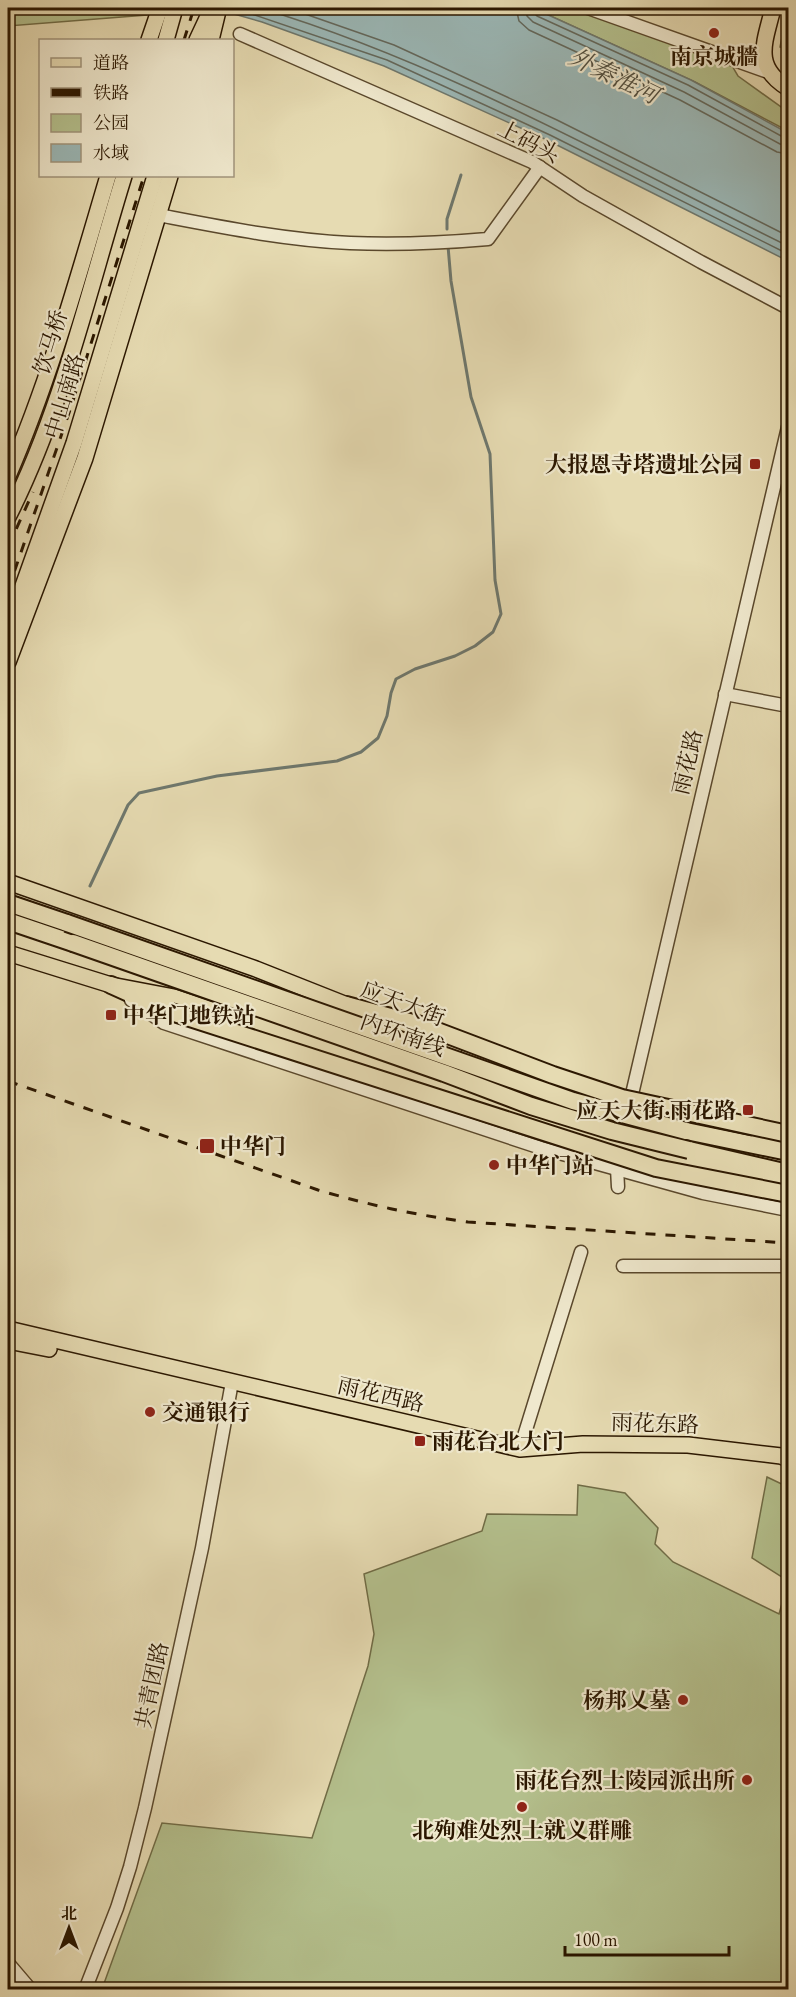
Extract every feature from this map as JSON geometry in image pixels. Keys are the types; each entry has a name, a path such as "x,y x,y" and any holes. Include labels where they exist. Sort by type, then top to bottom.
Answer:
{"highway":[{"name":"内环南线","path":"8,903 573,1101 686,1131 789,1152"},
{"name":"内环南线","path":"8,921 444,1072 531,1106 612,1131 789,1173"},
{"path":"111,985 171,1012 656,1168 789,1194"},
{"path":"346,1005 424,1026 553,1075 622,1098 789,1134"}],"main road":[{"path":"149,39 160,8"},
{"path":"166,39 176,8"},
{"path":"197,39 212,8"},
{"path":"211,39 219,8"},
{"path":"773,8 763,54 764,63 771,73 789,88"},
{"path":"8,476 57,348 108,177"},
{"name":"饮马桥","path":"8,517 38,449 61,385 124,177"},
{"name":"中山南路","path":"8,628 74,443 155,177"},
{"path":"8,662 85,458 170,177"},
{"name":"应天大街","path":"8,882 256,969 421,1034 629,1108 702,1122 789,1143"},
{"path":"8,953 111,985 174,997 663,1160 789,1183"},
{"name":"雨花西路","path":"8,1329 520,1449"},
{"name":"雨花西路","path":"8,1341 232,1382"},
{"name":"雨花东路","path":"520,1449 583,1444 688,1444 782,1456 789,1459"}],"street":[{"path":"588,8 771,73"},
{"name":"上码头","path":"240,34 532,162 583,196 789,308"},
{"path":"158,215 232,229 349,243 408,244 488,239 540,167"},
{"name":"雨花路","path":"615,1145 629,1108 789,427"},
{"path":"725,694 789,706"},
{"path":"111,985 164,1023 424,1111 617,1170 703,1193 789,1210"},
{"path":"615,1145 618,1187"},
{"path":"520,1449 581,1252"},
{"path":"623,1266 789,1266"},
{"name":"共青团路","path":"85,1989 120,1898 145,1808 202,1548 232,1382"},
{"path":"8,1963 31,1989"}],"green space":[{"path":"8,8 149,8 147,15 8,26"},
{"path":"533,8 601,8 731,64 738,76 788,112 788,131 695,82"},
{"path":"788,8 788,50 780,47"},
{"path":"767,1477 788,1487 788,1581 752,1558"},
{"path":"578,1485 625,1493 658,1528 655,1544 673,1562 779,1614 788,1582 788,1989 102,1989 162,1823 312,1838 368,1666 374,1634 364,1574 482,1531 487,1514 577,1515"}],"water":[{"name":"外秦淮河","path":"213,8 533,8 691,80 788,133 788,261 547,140 384,66 262,22"}],"waterway":[{"path":"447,229 447,219 461,175"},
{"path":"90,886 128,805 139,793 217,776 337,761 361,752 378,738 387,716 396,679 415,669 455,656 475,646 493,632 501,614 495,580 490,454 471,397 451,281 448,246"}],"railway":[{"path":"184,39 194,8"},
{"path":"8,590 70,410 144,177"},
{"path":"8,547 33,492"},
{"path":"8,1081 318,1190 392,1209 468,1222 788,1243"}],"place":[{"name":"南京城牆","path":"714,33"},
{"name":"大报恩寺塔遗址公园","path":"755,464"},
{"name":"中华门地铁站","path":"111,1015"},
{"name":"应天大街·雨花路","path":"748,1110"},
{"name":"中华门","path":"207,1146"},
{"name":"中华门站","path":"494,1165"},
{"name":"交通银行","path":"150,1412"},
{"name":"雨花台北大门","path":"420,1441"},
{"name":"杨邦乂墓","path":"683,1700"},
{"name":"雨花台烈士陵园派出所","path":"747,1780"},
{"name":"北殉难处烈士就义群雕","path":"522,1807"}]}
